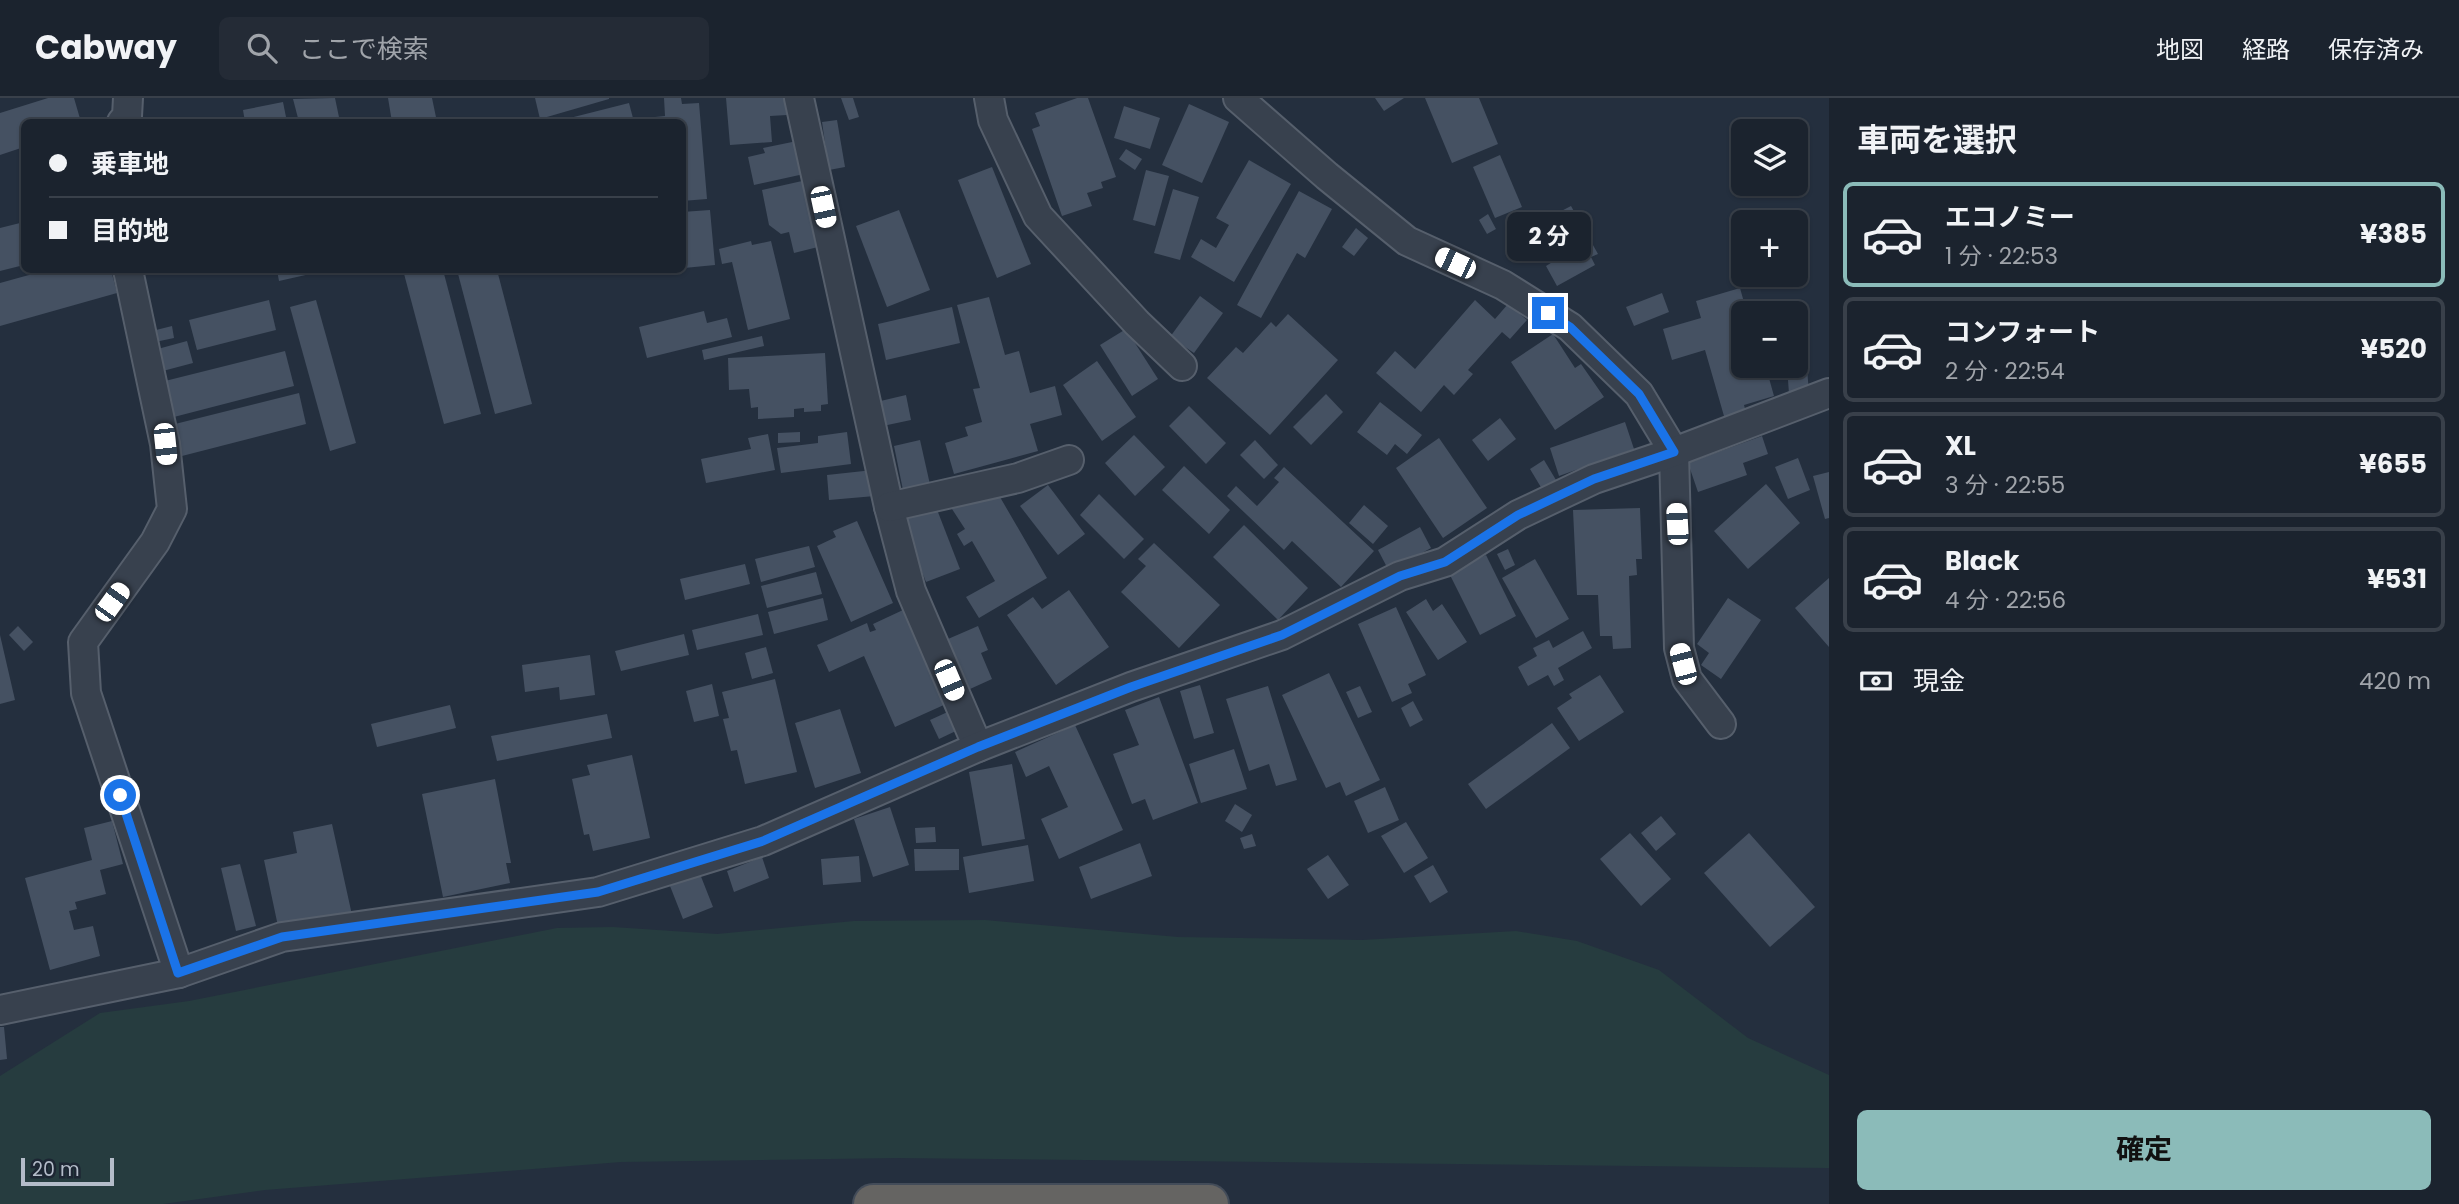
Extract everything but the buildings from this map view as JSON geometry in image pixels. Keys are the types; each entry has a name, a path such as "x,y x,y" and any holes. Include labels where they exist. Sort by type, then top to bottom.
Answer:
{"highway":[{"path":"873,1204 1209,1204"}],"street":[{"path":"124,119 128,98"},
{"path":"799,98 888,507 911,591 978,747"},
{"path":"989,98 993,120 1038,216 1137,323 1182,366"},
{"path":"1238,98 1407,241 1503,285 1570,327 1639,394 1674,452 1679,648 1687,680 1721,724"},
{"path":"129,273 165,444 172,509 155,542 83,642 86,694 178,973"},
{"path":"0,1010 178,973 282,937 598,892 763,841 978,747 1131,687 1282,635 1400,576 1445,562 1518,515 1594,479 1674,452 1829,393"},
{"path":"888,507 1018,478 1069,460"}],"green space":[{"path":"985,920 1178,937 1362,940 1516,931 1577,941 1659,970 1748,1038 1829,1075 1829,1168 896,1158 621,1162 265,1190 163,1204 0,1204 0,1076 100,1013 189,1001 557,928 613,927 717,934 854,921"}],"route":[{"path":"120,795 178,973 282,937 598,892 763,841 978,747 1131,687 1282,635 1400,576 1445,562 1518,515 1594,479 1674,452 1639,394 1570,327 1548,313"}]}
